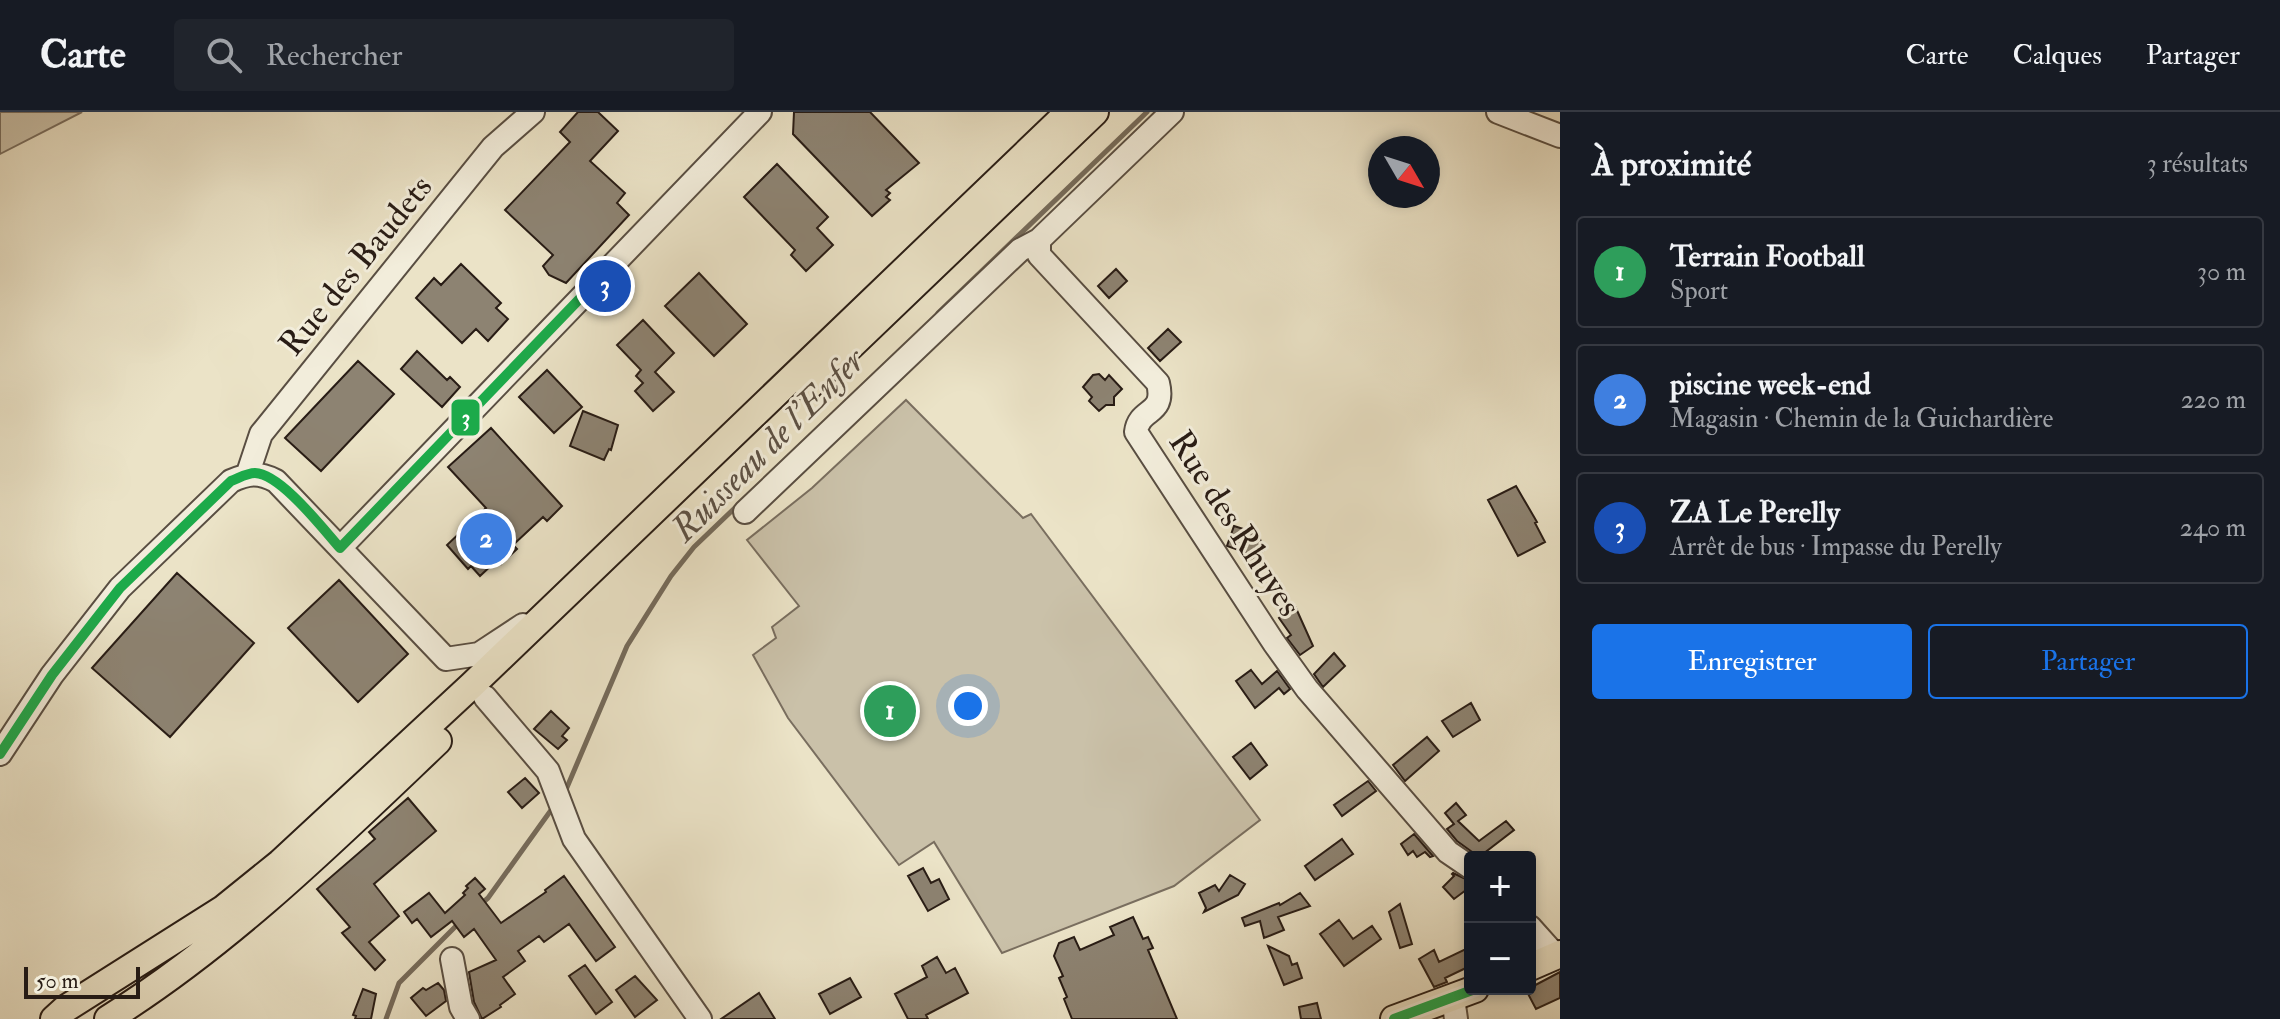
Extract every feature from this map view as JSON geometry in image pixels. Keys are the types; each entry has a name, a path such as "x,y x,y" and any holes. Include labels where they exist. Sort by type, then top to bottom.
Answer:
{"main road":[{"path":"54,1019 223,909 280,863 561,600 1069,112"},
{"path":"108,1019 220,941 294,878 1095,112"},
{"path":"1536,964 1558,955"},
{"path":"1394,1019 1461,1002"}],"street":[{"name":"Rue des Baudets","path":"248,473 261,434 493,147 533,112"},
{"path":"340,548 760,112"},
{"path":"745,512 1020,250 1039,240 1172,112"},
{"path":"1498,112 1560,136"},
{"name":"Rue des Rhuyes","path":"1039,240 1039,255 1158,383 1159,403 1137,424 1136,432 1274,643 1315,699 1448,852 1464,863"},
{"path":"0,754 52,675 120,588 231,481 248,473 262,474 276,481 446,659 479,654 561,600"},
{"path":"485,697 548,771 574,839 700,1019"},
{"path":"1536,933 1558,955"},
{"path":"452,959 461,1007 468,1019"}],"shaded area":[{"path":"0,112 82,112 0,154"},
{"path":"906,400 1023,518 1031,514 1260,820 1174,886 1002,953 934,842 899,865 788,718 753,655 776,638 772,627 799,606 747,540 812,488"}],"building":[{"path":"578,112 598,112 618,131 590,161 625,193 617,203 629,215 566,283 549,275 543,266 553,255 505,210 570,142 560,132"},
{"path":"794,112 870,112 919,163 886,190 890,193 886,197 890,200 872,216 793,134"},
{"path":"777,164 828,217 817,228 833,245 806,271 791,255 795,250 744,197"},
{"path":"461,264 501,303 496,308 508,319 488,341 476,329 462,343 416,298 434,278 441,285"},
{"path":"1116,269 1127,281 1109,298 1098,286"},
{"path":"699,273 747,324 714,356 665,306"},
{"path":"643,320 674,353 655,372 674,392 653,411 635,391 643,383 636,376 641,370 617,345"},
{"path":"1168,329 1181,342 1160,361 1148,348"},
{"path":"417,351 447,380 450,377 460,387 442,407 401,369"},
{"path":"358,361 394,394 321,471 285,438"},
{"path":"547,370 582,407 554,433 519,397"},
{"path":"1099,374 1105,380 1109,375 1122,389 1114,397 1114,405 1106,405 1099,411 1089,401 1092,397 1083,387 1093,375"},
{"path":"583,411 618,425 611,450 604,460 570,446"},
{"path":"491,428 562,506 547,521 543,517 513,545 517,549 501,564 497,560 480,576 471,566 468,569 447,545 486,508 448,467"},
{"path":"1516,486 1545,542 1518,556 1488,500"},
{"path":"1234,526 1256,533 1266,549 1251,559 1247,553 1227,546"},
{"path":"177,573 254,643 170,737 92,668"},
{"path":"339,580 408,654 358,702 288,628"},
{"path":"1295,606 1313,646 1300,655 1287,638 1291,635 1279,618"},
{"path":"1334,653 1345,666 1323,687 1314,674"},
{"path":"1251,670 1262,684 1277,671 1290,689 1284,694 1279,688 1255,708 1236,681"},
{"path":"1471,703 1480,720 1453,737 1442,721"},
{"path":"551,711 569,728 562,736 567,740 558,749 534,729"},
{"path":"1427,737 1439,751 1405,781 1393,765"},
{"path":"1251,743 1267,765 1250,779 1233,757"},
{"path":"525,778 539,793 522,808 508,792"},
{"path":"1368,781 1376,791 1342,816 1334,805"},
{"path":"408,798 436,831 374,884 399,916 369,942 385,960 375,970 342,933 350,927 317,889 375,839 369,832"},
{"path":"1456,803 1466,815 1458,821 1479,841 1506,821 1514,830 1487,851 1471,851 1447,829 1454,824 1445,813"},
{"path":"1414,834 1433,856 1425,852 1417,857 1413,851 1408,855 1401,844"},
{"path":"1342,839 1353,854 1315,880 1305,866"},
{"path":"923,868 931,883 939,879 949,899 928,911 908,876"},
{"path":"1452,874 1464,878 1464,892 1454,899 1443,887 1454,876"},
{"path":"1230,875 1245,884 1238,895 1204,912 1206,908 1199,893 1215,885 1219,891"},
{"path":"564,876 615,947 596,961 569,924 544,942 539,936 518,951 525,961 503,977 515,994 482,1019 474,1002 469,972 496,960 474,929 464,937 452,921 431,937 417,919 412,923 404,912 429,893 445,913 465,895 466,886 475,878 485,889 479,894 501,923"},
{"path":"1300,893 1310,906 1278,917 1284,930 1264,938 1260,921 1245,926 1242,918 1280,905"},
{"path":"1400,904 1412,944 1400,948 1389,912"},
{"path":"1133,917 1143,939 1148,937 1153,948 1148,950 1177,1019 1072,1019 1059,978 1063,976 1054,956 1059,943 1074,937 1080,950 1114,935 1110,927"},
{"path":"1339,920 1353,939 1372,926 1381,939 1344,966 1320,934"},
{"path":"1268,946 1289,956 1292,965 1297,963 1302,978 1284,985"},
{"path":"1434,950 1439,962 1464,950 1464,969 1445,978 1447,982 1434,987 1419,959"},
{"path":"937,957 946,973 955,968 968,993 926,1015 928,1019 908,1019 895,994 927,977 922,966"},
{"path":"585,965 612,1002 596,1014 569,976"},
{"path":"1560,972 1560,998 1536,1009 1529,995 1536,995 1536,985"},
{"path":"635,976 657,1000 635,1017 616,990"},
{"path":"850,978 861,997 830,1014 819,994"},
{"path":"438,983 444,990 446,1001 426,1016 411,998 423,988 426,990"},
{"path":"363,989 376,994 371,1019 355,1019 353,1015"},
{"path":"759,993 775,1019 721,1019"},
{"path":"1317,1003 1321,1019 1301,1019 1299,1007"}],"waterway":[{"name":"Ruisseau de l'Enfer","path":"938,313 1147,112"},
{"name":"Ruisseau de l'Enfer","path":"565,792 627,646 671,576 694,547 740,503"},
{"name":"Ruisseau de l'Enfer","path":"481,904 554,806"},
{"name":"Ruisseau de l'Enfer","path":"386,1019 399,983 459,923"}],"transit line":[{"name":"3","path":"340,548 591,287"},
{"name":"3","path":"0,754 52,675 120,588 231,481 255,473 277,482 340,548"},
{"name":"3","path":"1394,1019 1464,993"}],"place":[{"name":"ZA Le Perelly","path":"605,286"},
{"name":"piscine week-end","path":"486,539"},
{"name":"Terrain Football","path":"890,711"}]}
